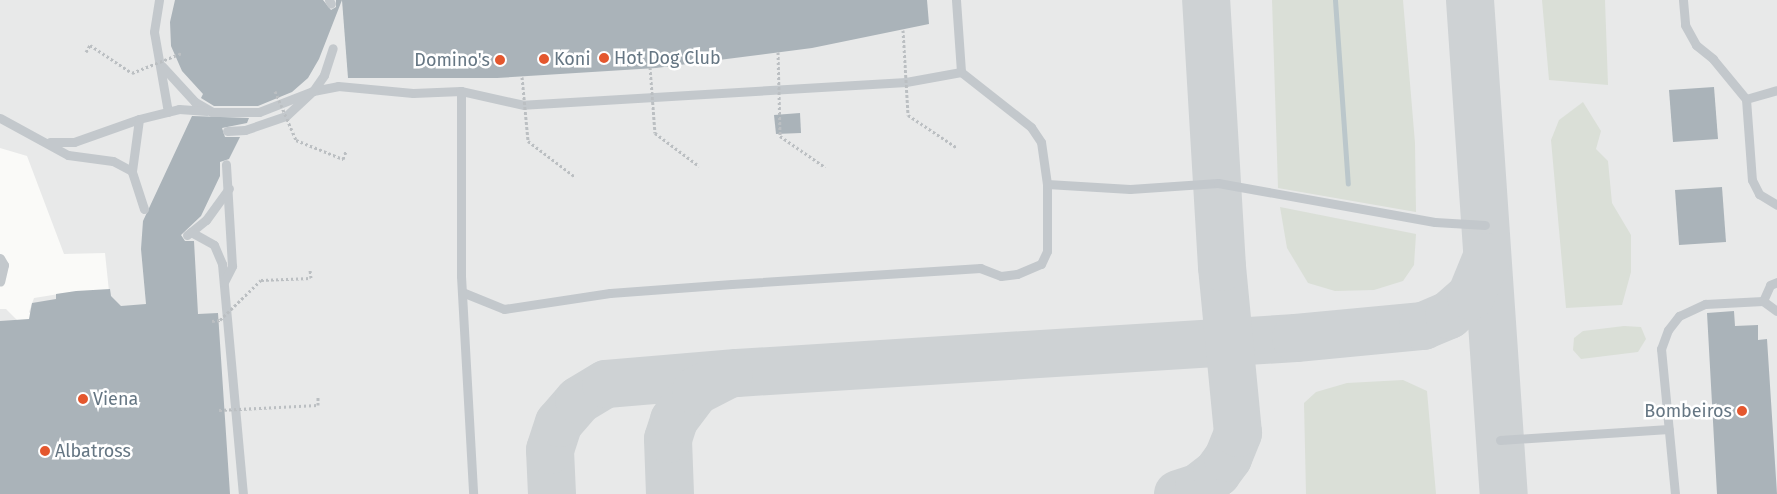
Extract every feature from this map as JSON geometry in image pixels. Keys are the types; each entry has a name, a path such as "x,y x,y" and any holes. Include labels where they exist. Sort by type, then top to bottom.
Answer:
{"lane":[{"path":"159,0 154,32 161,63 168,112"},
{"path":"462,292 504,309 610,293 732,284 980,268 1001,276 1017,274 1041,264 1047,251 1047,184 1041,142 1031,127 961,72 956,0"},
{"path":"1683,0 1685,25 1696,45 1713,59 1746,99 1752,180 1759,194 1777,205"},
{"path":"227,131 245,130 286,116 313,91 324,75 333,48"},
{"path":"161,63 195,102 212,112"},
{"path":"49,142 74,142 139,119 168,112 193,109 212,112 259,112 313,91 338,86 413,92 462,91 524,105 906,82 961,72"},
{"path":"1746,99 1777,90"},
{"path":"462,91 462,292 473,494"},
{"path":"0,118 49,142 68,155 113,161 132,171"},
{"path":"139,119 132,171 144,209"},
{"path":"224,283 232,266 229,188 226,164"},
{"path":"1047,184 1130,189 1218,183 1436,222 1485,225"},
{"path":"229,188 206,220 189,234 219,252 229,311 243,494"},
{"path":"0,258 4,265 0,282"},
{"path":"1764,300 1770,285 1777,282"},
{"path":"1675,494 1661,349 1668,330 1679,316 1705,304 1764,300 1777,312"},
{"path":"1500,440 1669,429"}],"path":[{"path":"903,30 908,115 956,147"},
{"path":"86,52 90,45 132,73 182,53"},
{"path":"778,52 780,136 825,167"},
{"path":"650,67 655,133 699,166"},
{"path":"522,77 528,141 574,176"},
{"path":"275,91 296,140 343,158 346,151"},
{"path":"212,321 220,320 261,280 311,278 310,270"},
{"path":"219,410 318,405 318,396"}],"shaded area":[{"path":"0,0 1777,0 1777,494 0,494 0,309 6,309 21,324 38,323 29,312 34,298 65,293 110,301 105,253 64,254 27,156 0,148"},
{"path":"1272,0 1403,0 1415,143 1416,212 1278,188"},
{"path":"1542,0 1605,0 1608,85 1549,80"},
{"path":"1583,102 1601,131 1596,149 1608,161 1612,203 1631,235 1631,272 1622,305 1566,308 1551,140 1559,120"},
{"path":"1280,207 1416,234 1414,265 1403,281 1374,290 1335,291 1308,283 1287,248"},
{"path":"1624,326 1641,327 1646,339 1638,352 1581,359 1573,350 1574,338 1583,331"},
{"path":"1403,380 1427,391 1436,494 1306,494 1304,403 1316,392 1347,383"}],"building":[{"path":"175,0 323,0 331,10 336,7 336,0 342,0 319,59 308,78 292,92 258,106 214,106 201,98 203,94 182,71 171,46 170,22"},
{"path":"342,0 927,0 929,24 812,48 656,68 497,78 348,78"},
{"path":"1714,87 1718,139 1673,142 1669,90"},
{"path":"800,113 801,133 776,134 774,115"},
{"path":"192,116 249,118 247,123 222,128 225,137 240,137 229,159 220,162 220,176 201,216 181,235 185,241 194,241 198,314 218,313 230,494 0,494 0,321 29,319 32,303 56,299 56,294 76,291 110,289 111,296 121,306 146,304 141,249 143,221"},
{"path":"1722,187 1726,242 1679,245 1675,190"},
{"name":"Bombeiros","path":"1734,311 1735,326 1758,325 1758,340 1767,339 1777,494 1717,494 1707,313"}],"waterway":[{"path":"1335,0 1348,184"}],"taxiway":[{"path":"1178,494 1199,487 1217,473 1228,458 1238,433 1222,267 1206,0"},
{"path":"1470,0 1504,494"},
{"path":"552,494 550,450 559,423 579,400 606,384 737,373 1296,338 1423,326 1449,315 1471,296 1487,257"},
{"path":"670,494 668,439 674,420 696,391 729,374"}],"place":[{"name":"Hot Dog Club","path":"604,58"},
{"name":"Koni","path":"544,59"},
{"name":"Domino's","path":"500,60"},
{"name":"Viena","path":"83,399"},
{"name":"Bombeiros","path":"1742,411"},
{"name":"Albatross","path":"45,451"}]}
